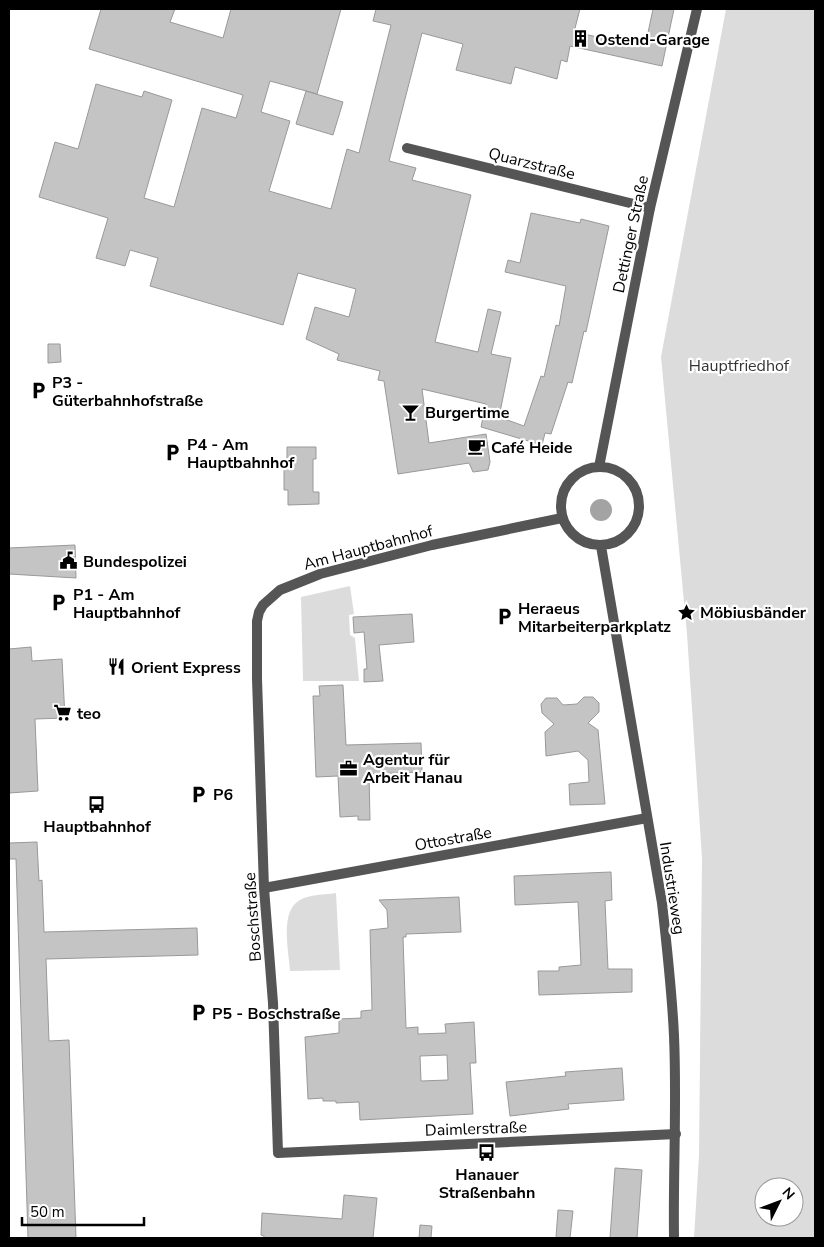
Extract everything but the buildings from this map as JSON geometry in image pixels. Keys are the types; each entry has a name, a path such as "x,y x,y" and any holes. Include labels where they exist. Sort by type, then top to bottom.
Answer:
{"street":[{"name":"Dettinger Straße","path":"599,466 650,208 697,9"},
{"name":"Quarzstraße","path":"407,148 650,208"},
{"path":"599,466 620,472 632,483 638,496 639,509 635,524 626,536 617,542 601,546 583,542 570,533 562,518 562,495 568,483 578,473 599,466"},
{"name":"Am Hauptbahnhof","path":"257,679 257,621 263,605 280,590 320,574 424,547 562,518"},
{"name":"Industrieweg","path":"601,546 662,903 669,959 674,1036 676,1134 674,1238"},
{"name":"Boschstraße","path":"257,679 264,888 272,1003 278,1153"},
{"name":"Ottostraße","path":"264,888 647,818"},
{"name":"Daimlerstraße","path":"278,1153 676,1134"}],"green space":[{"name":"Hauptfriedhof","path":"726,9 815,9 815,1238 694,1238 699,1155 702,858 687,634 661,357"},
{"path":"350,586 354,614 349,615 350,635 355,638 359,681 303,681 301,597"},
{"path":"336,893 340,970 290,971 287,943 289,913 300,900"}],"shaded area":[{"path":"601,499 609,502 612,510 609,518 601,521 593,518 590,510 593,502"}],"place":[{"name":"Ostend-Garage","path":"581,39"},
{"name":"P3 - Güterbahnhofstraße","path":"38,391"},
{"name":"Burgertime","path":"411,412"},
{"name":"Café Heide","path":"477,447"},
{"name":"P4 - Am Hauptbahnhof","path":"173,453"},
{"name":"Bundespolizei","path":"69,561"},
{"name":"P1 - Am Hauptbahnhof","path":"59,603"},
{"name":"Möbiusbänder","path":"686,612"},
{"name":"Heraeus Mitarbeiterparkplatz","path":"504,617"},
{"name":"Orient Express","path":"117,667"},
{"name":"teo","path":"63,713"},
{"name":"Agentur für Arbeit Hanau","path":"349,768"},
{"name":"P6","path":"199,794"},
{"name":"Hauptbahnhof","path":"97,805"},
{"name":"P5 - Boschstraße","path":"198,1013"},
{"name":"Hanauer Straßenbahn","path":"487,1153"}]}
